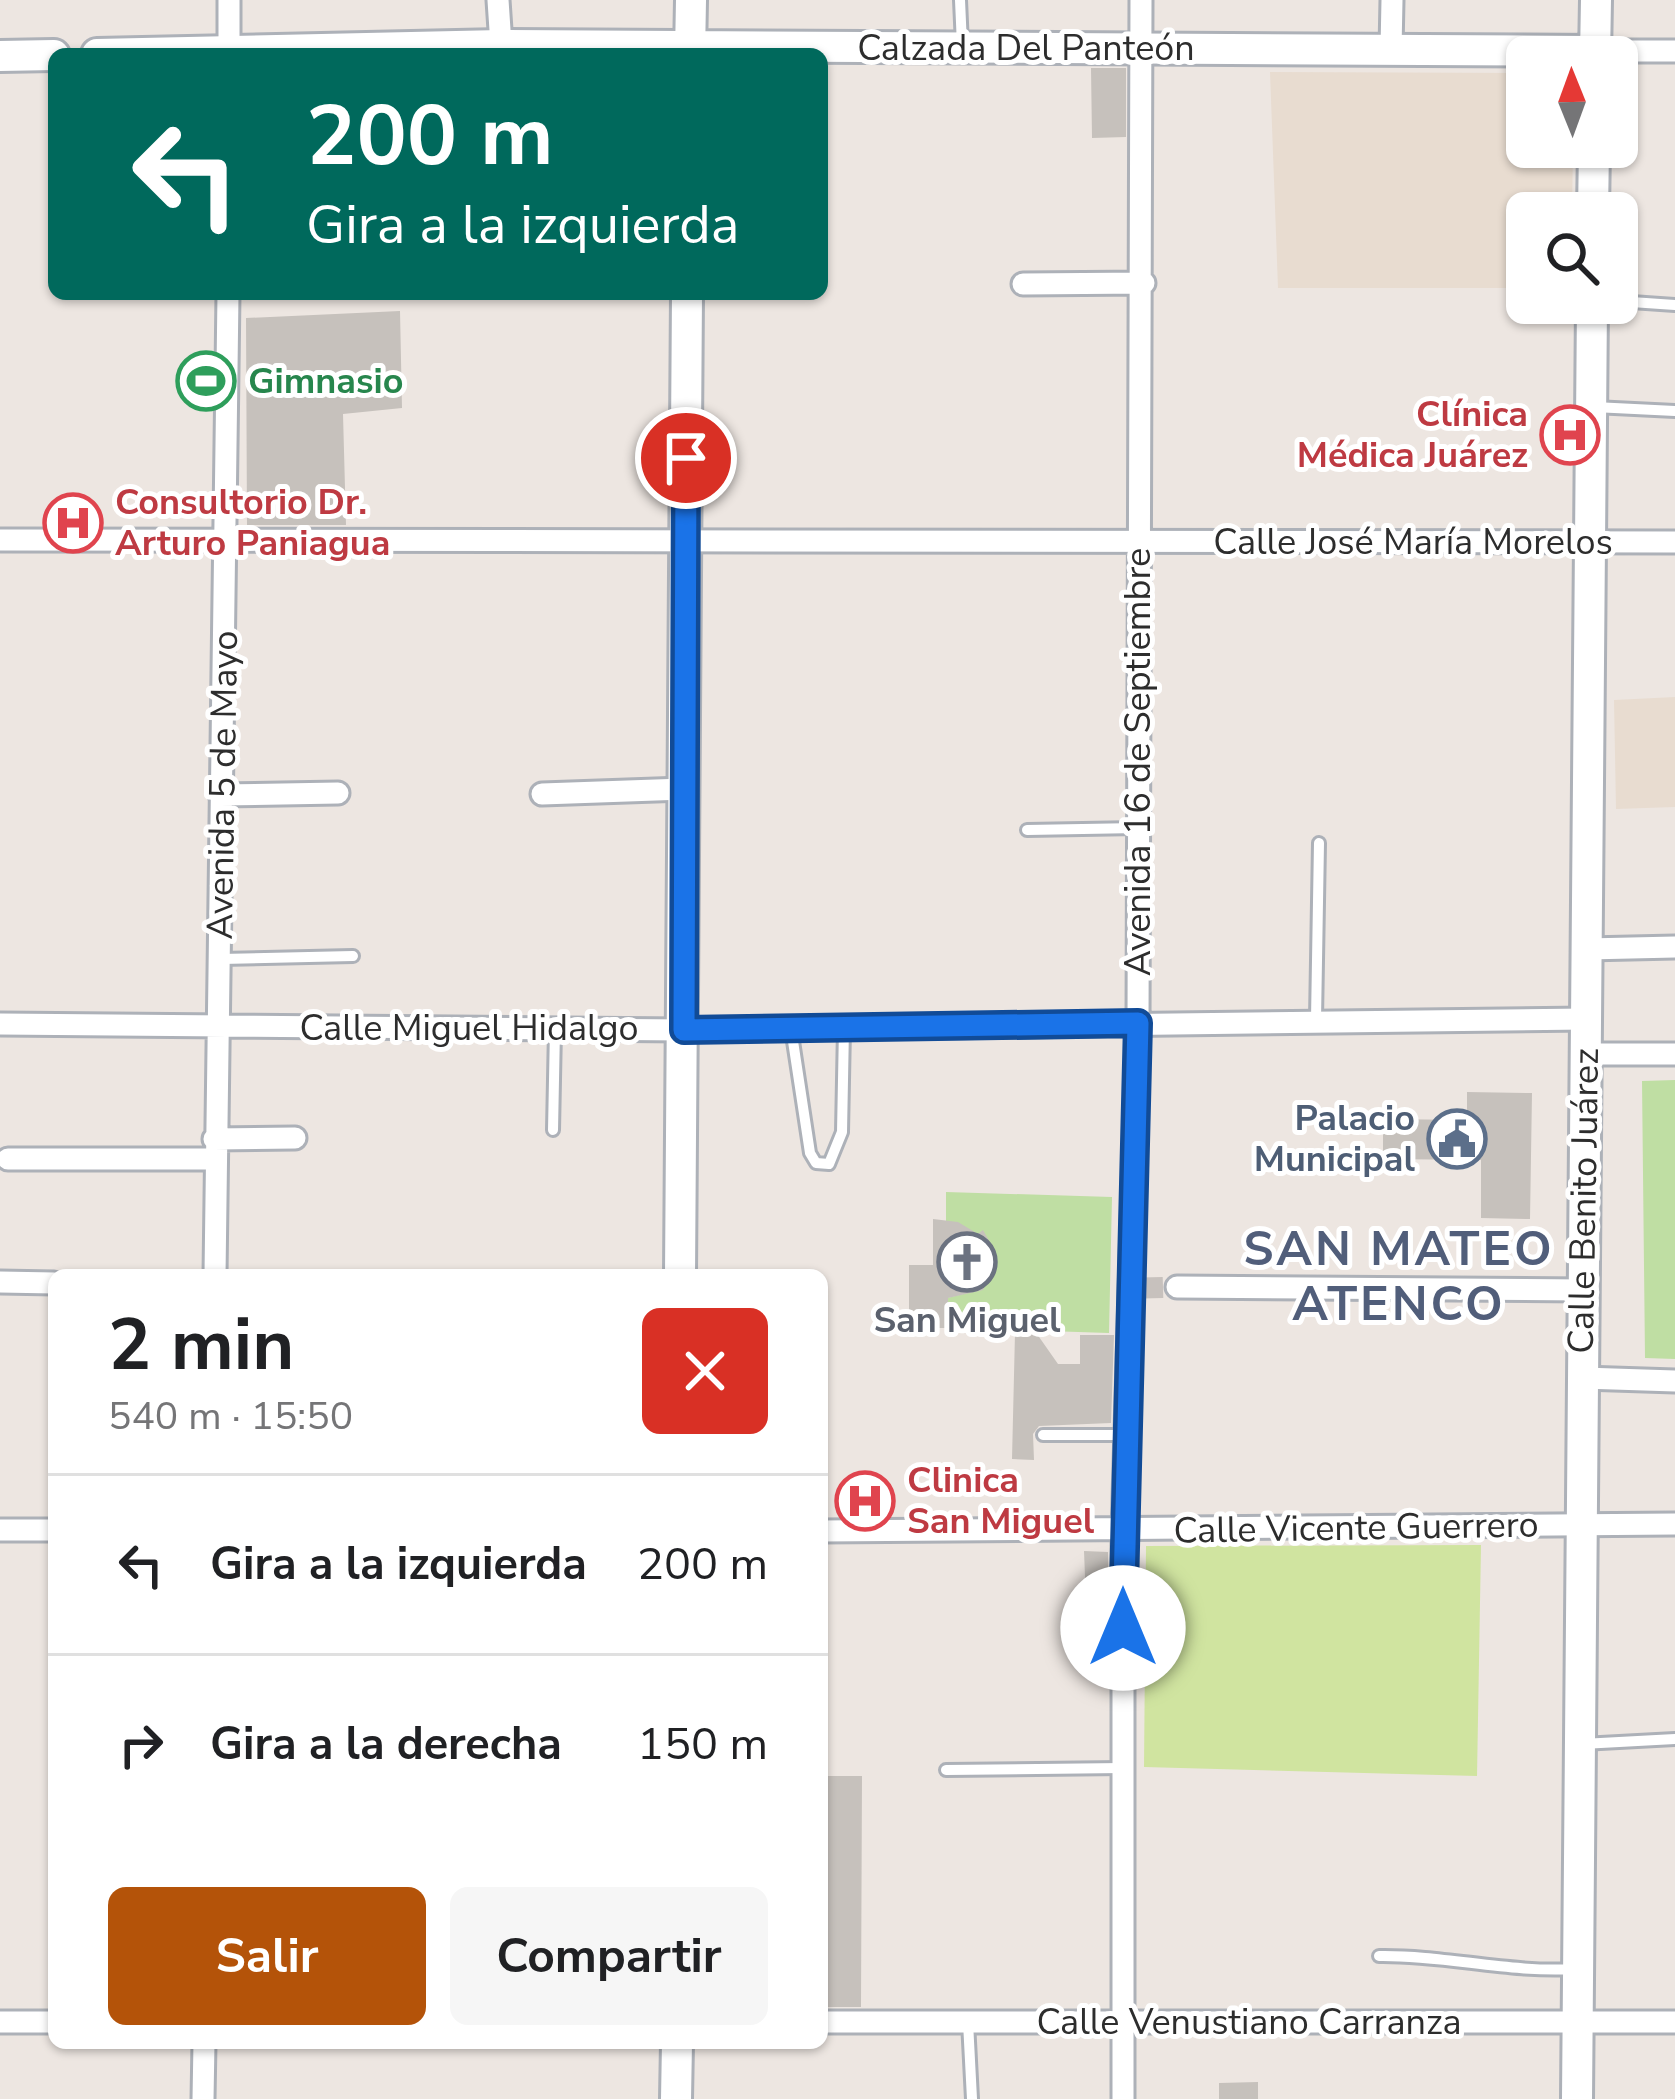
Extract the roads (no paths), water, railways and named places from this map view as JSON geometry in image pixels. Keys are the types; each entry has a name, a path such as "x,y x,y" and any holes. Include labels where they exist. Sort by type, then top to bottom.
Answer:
{"main road":[{"path":"690,48 691,0"},
{"path":"1595,36 1596,0"},
{"name":"Calzada Del Panteón","path":"399,48 614,48"},
{"name":"Calzada Del Panteón","path":"828,49 1506,52"},
{"path":"0,56 48,55"},
{"path":"680,1269 687,300"},
{"name":"Calle Benito Juárez","path":"1577,2099 1592,324"},
{"path":"676,2099 677,2049"}],"street":[{"path":"229,48 230,0"},
{"path":"498,0 501,45"},
{"name":"Avenida 16 de Septiembre","path":"1124,2099 1123,1531 1136,1288 1142,0"},
{"path":"1391,49 1392,0"},
{"path":"1638,52 1675,51"},
{"path":"1023,284 1144,283"},
{"name":"Avenida 5 de Mayo","path":"215,1269 228,300"},
{"name":"Calle José María Morelos","path":"0,540 1137,545 1304,540 1675,542"},
{"path":"542,794 684,789"},
{"path":"220,795 338,793"},
{"path":"1587,949 1675,947"},
{"name":"Calle Miguel Hidalgo","path":"0,1024 684,1030 1586,1019"},
{"path":"1586,1054 1675,1054"},
{"path":"8,1159 214,1149 296,1138"},
{"path":"0,1282 48,1283"},
{"path":"1178,1287 1584,1290"},
{"path":"1583,1378 1675,1381"},
{"name":"Calle Vicente Guerrero","path":"828,1531 1675,1524"},
{"path":"0,1530 48,1530"},
{"path":"0,2022 48,2022"},
{"name":"Calle Venustiano Carranza","path":"828,2022 1675,2022"},
{"path":"203,2099 204,2049"}],"lane":[{"path":"960,0 962,48"},
{"path":"1638,302 1675,305"},
{"path":"1591,407 1675,411"},
{"path":"1027,830 1138,828"},
{"path":"1316,1019 1319,843"},
{"path":"221,959 353,956"},
{"path":"791,1028 810,1153 816,1163 829,1164 842,1132 844,1027"},
{"path":"553,1130 555,1029"},
{"path":"1043,1435 1126,1435"},
{"path":"1580,1744 1675,1738"},
{"path":"946,1770 1124,1768"},
{"path":"1379,1956 1460,1958 1516,1970 1578,1969"},
{"path":"968,2022 972,2099"}],"tunnel":[{"path":"1142,1288 1177,1287"}],"place":[{"name":"Gimnasio","path":"206,381"},
{"name":"Clínica Médica Juárez","path":"1570,435"},
{"name":"Consultorio Dr. Arturo Paniagua","path":"73,523"},
{"name":"Palacio Municipal","path":"1457,1139"},
{"name":"San Miguel","path":"967,1262"},
{"name":"Clinica San Miguel","path":"865,1501"}],"district":[{"name":"SAN MATEO ATENCO","path":"1399,1276"}]}
